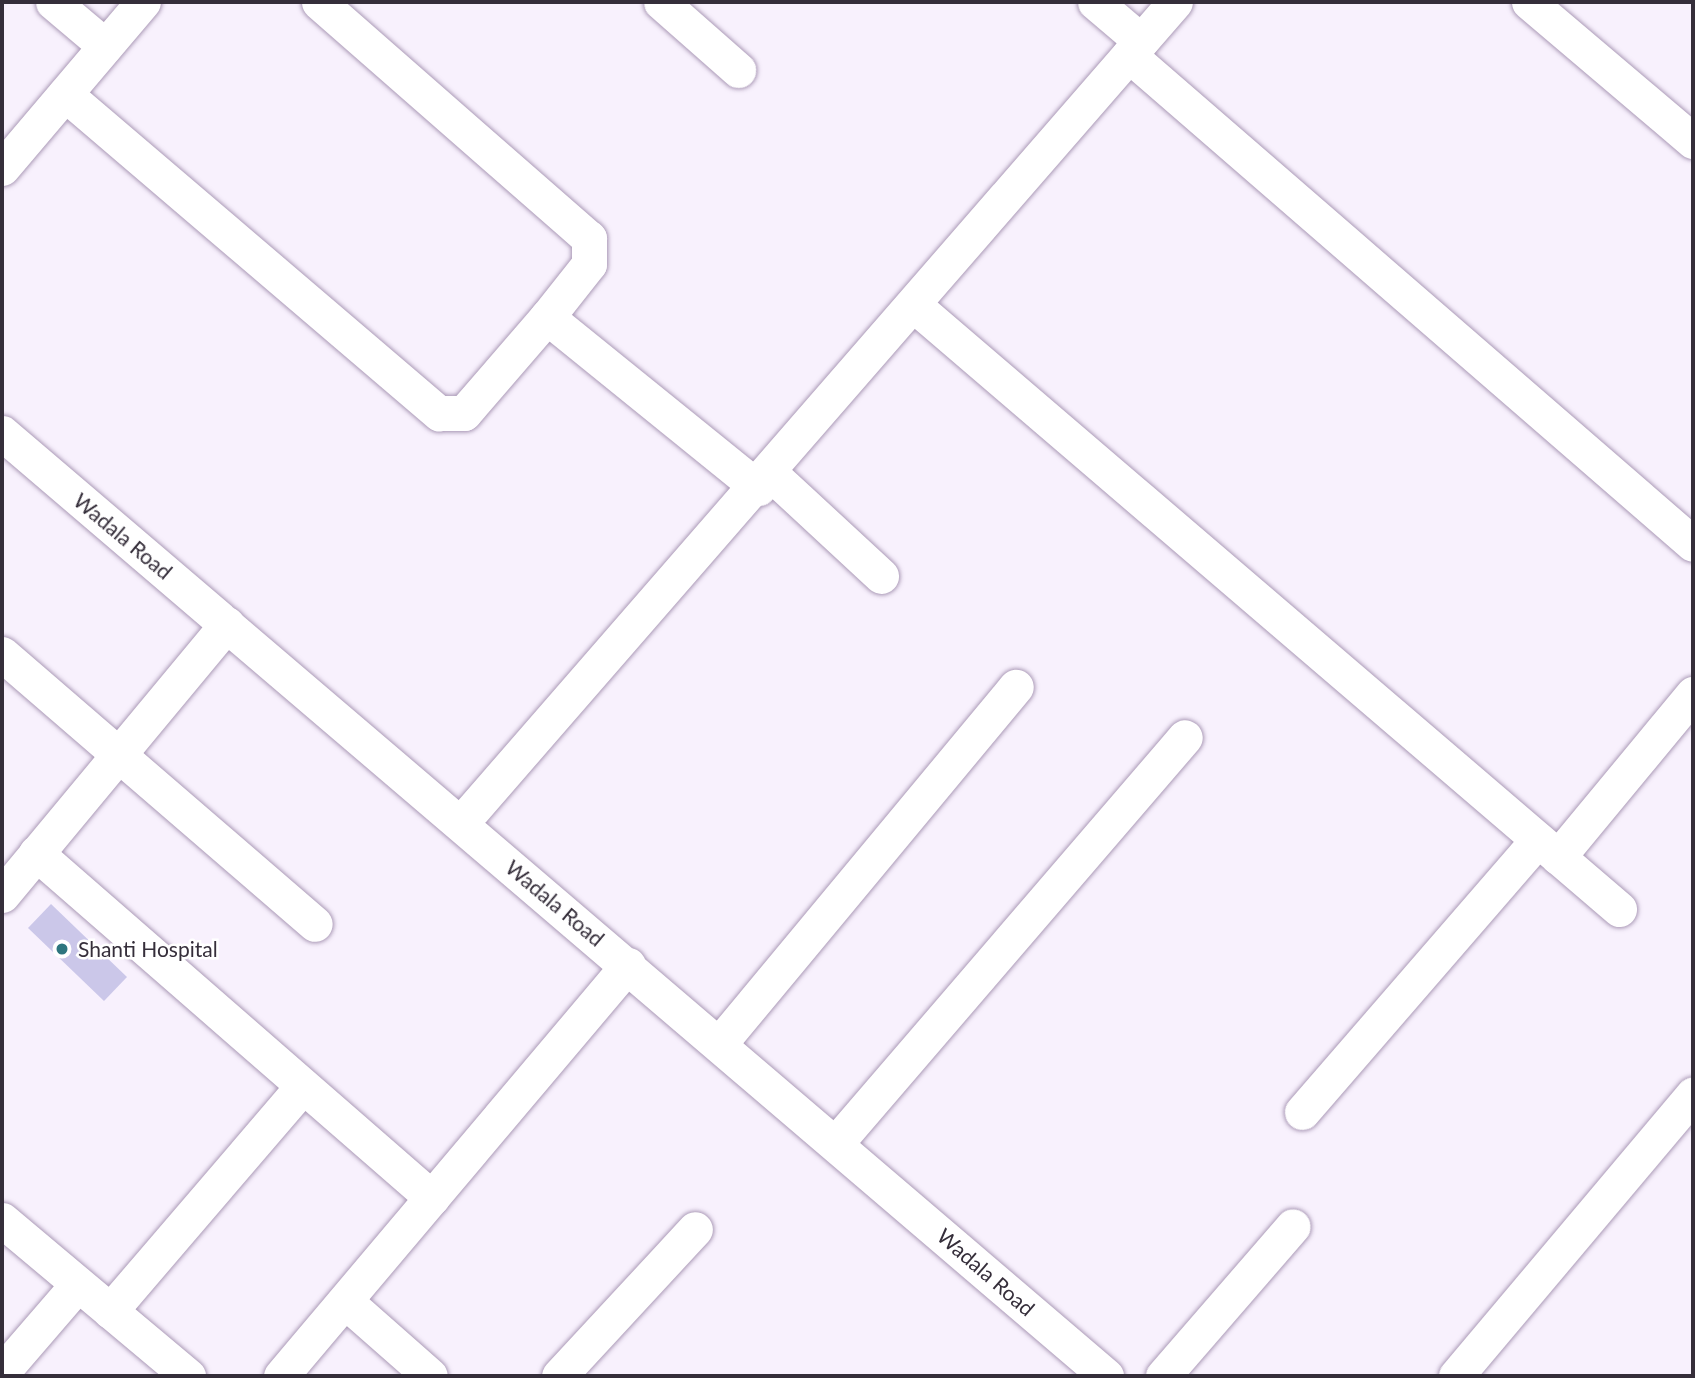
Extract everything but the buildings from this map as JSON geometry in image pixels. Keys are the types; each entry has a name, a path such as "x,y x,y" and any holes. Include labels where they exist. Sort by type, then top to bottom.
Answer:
{"street":[{"path":"54,2 105,46"},
{"path":"2,168 143,2"},
{"path":"65,94 439,413 464,413 589,264 589,238 319,2"},
{"path":"661,2 738,70"},
{"path":"1095,2 1135,48 1693,544"},
{"path":"461,823 764,481 1175,2"},
{"path":"1530,2 1693,141"},
{"path":"915,306 1619,909"},
{"path":"547,317 764,481 881,576"},
{"name":"Wadala Road","path":"2,433 720,1043 1106,1376"},
{"path":"2,895 227,624"},
{"path":"2,654 315,924"},
{"path":"720,1043 1016,687"},
{"path":"1302,1112 1693,694"},
{"path":"836,1143 1185,737"},
{"path":"36,853 432,1198"},
{"path":"281,1376 628,965"},
{"path":"110,1311 303,1086"},
{"path":"1456,1376 1693,1095"},
{"path":"1163,1376 1293,1226"},
{"path":"4,1227 78,1284 188,1376"},
{"path":"559,1376 695,1229"},
{"path":"2,1372 78,1284"},
{"path":"345,1301 430,1376"}],"place":[{"name":"Shanti Hospital","path":"62,949"}]}
